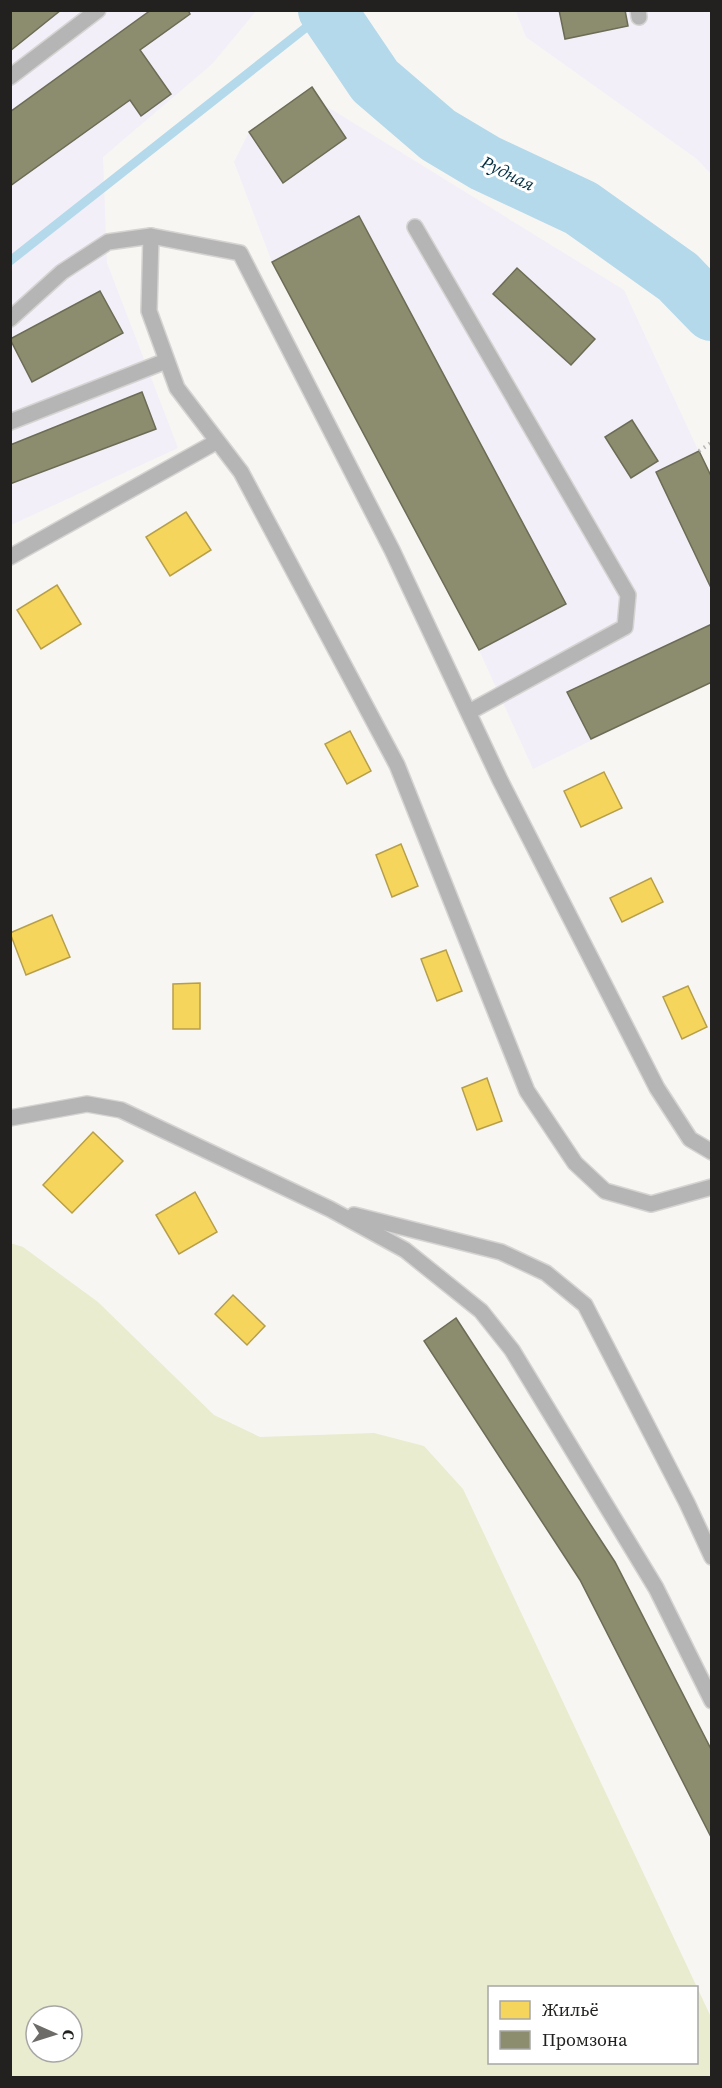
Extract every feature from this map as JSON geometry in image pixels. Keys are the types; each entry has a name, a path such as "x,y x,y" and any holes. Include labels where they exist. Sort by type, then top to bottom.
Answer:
{"lane":[{"path":"10,77 98,10"},
{"path":"415,227 628,595 625,627 468,712"},
{"path":"151,236 149,312 177,388 216,442 242,472 397,765 527,1091 569,1154 605,1191 651,1204 711,1187"},
{"path":"10,319 62,272 108,242 151,236 240,253 392,550 468,712 657,1088 690,1140 711,1152"},
{"path":"10,422 166,362"},
{"path":"10,557 216,442"},
{"path":"10,1118 87,1104 121,1110 330,1209 405,1250 481,1311 500,1334 656,1588 711,1701"},
{"path":"330,1209 501,1252 546,1273 585,1305 687,1503 711,1557"}],"path":[{"path":"699,452 711,442"}],"shaded area":[{"path":"10,11 256,11 212,64 103,157 107,263 178,448 11,525"},
{"path":"516,11 711,11 711,174 697,159 526,37"},
{"path":"312,87 326,106 624,290 711,478 711,682 533,769 479,650 272,262 234,162 249,132"}],"green space":[{"path":"10,1243 23,1247 98,1302 214,1415 260,1437 374,1433 424,1446 463,1489 696,1986 488,1986 488,2064 698,2064 698,1989 711,2017 711,2077 11,2077"}],"building: Жильё":[{"path":"186,512 211,550 170,576 146,537"},
{"path":"57,585 81,624 41,649 17,610"},
{"path":"350,731 371,771 347,784 325,744"},
{"path":"604,772 622,808 581,827 564,791"},
{"path":"401,844 418,886 392,897 376,855"},
{"path":"651,878 663,902 622,922 610,898"},
{"path":"52,915 70,957 26,975 10,933"},
{"path":"446,950 462,991 437,1001 421,959"},
{"path":"200,983 200,1029 173,1029 173,984"},
{"path":"688,986 707,1027 682,1039 663,997"},
{"path":"487,1078 502,1121 477,1130 462,1088"},
{"path":"93,1132 123,1161 72,1213 43,1185"},
{"path":"195,1192 217,1232 179,1254 156,1215"},
{"path":"233,1295 265,1326 247,1345 215,1314"}],"building: Промзона":[{"path":"10,10 61,10 10,51"},
{"path":"151,10 188,10 190,14 140,50 171,94 141,116 130,100 10,186 10,112"},
{"path":"559,10 625,10 628,26 565,39"},
{"path":"312,87 346,138 283,183 249,132"},
{"path":"359,216 566,604 479,650 272,262"},
{"path":"517,268 595,339 571,365 493,294"},
{"path":"100,291 123,333 32,382 10,339"},
{"path":"142,392 156,429 10,484 10,445"},
{"path":"632,420 658,461 631,478 605,437"},
{"path":"699,451 712,478 712,590 656,472"},
{"path":"712,624 712,682 591,739 567,692"},
{"path":"456,1318 615,1562 712,1751 712,1839 580,1580 424,1341"}],"waterway":[{"name":"Рудная","path":"327,10 375,81 438,135 485,163 581,208 678,277 712,312"},
{"path":"10,261 327,11"}]}
